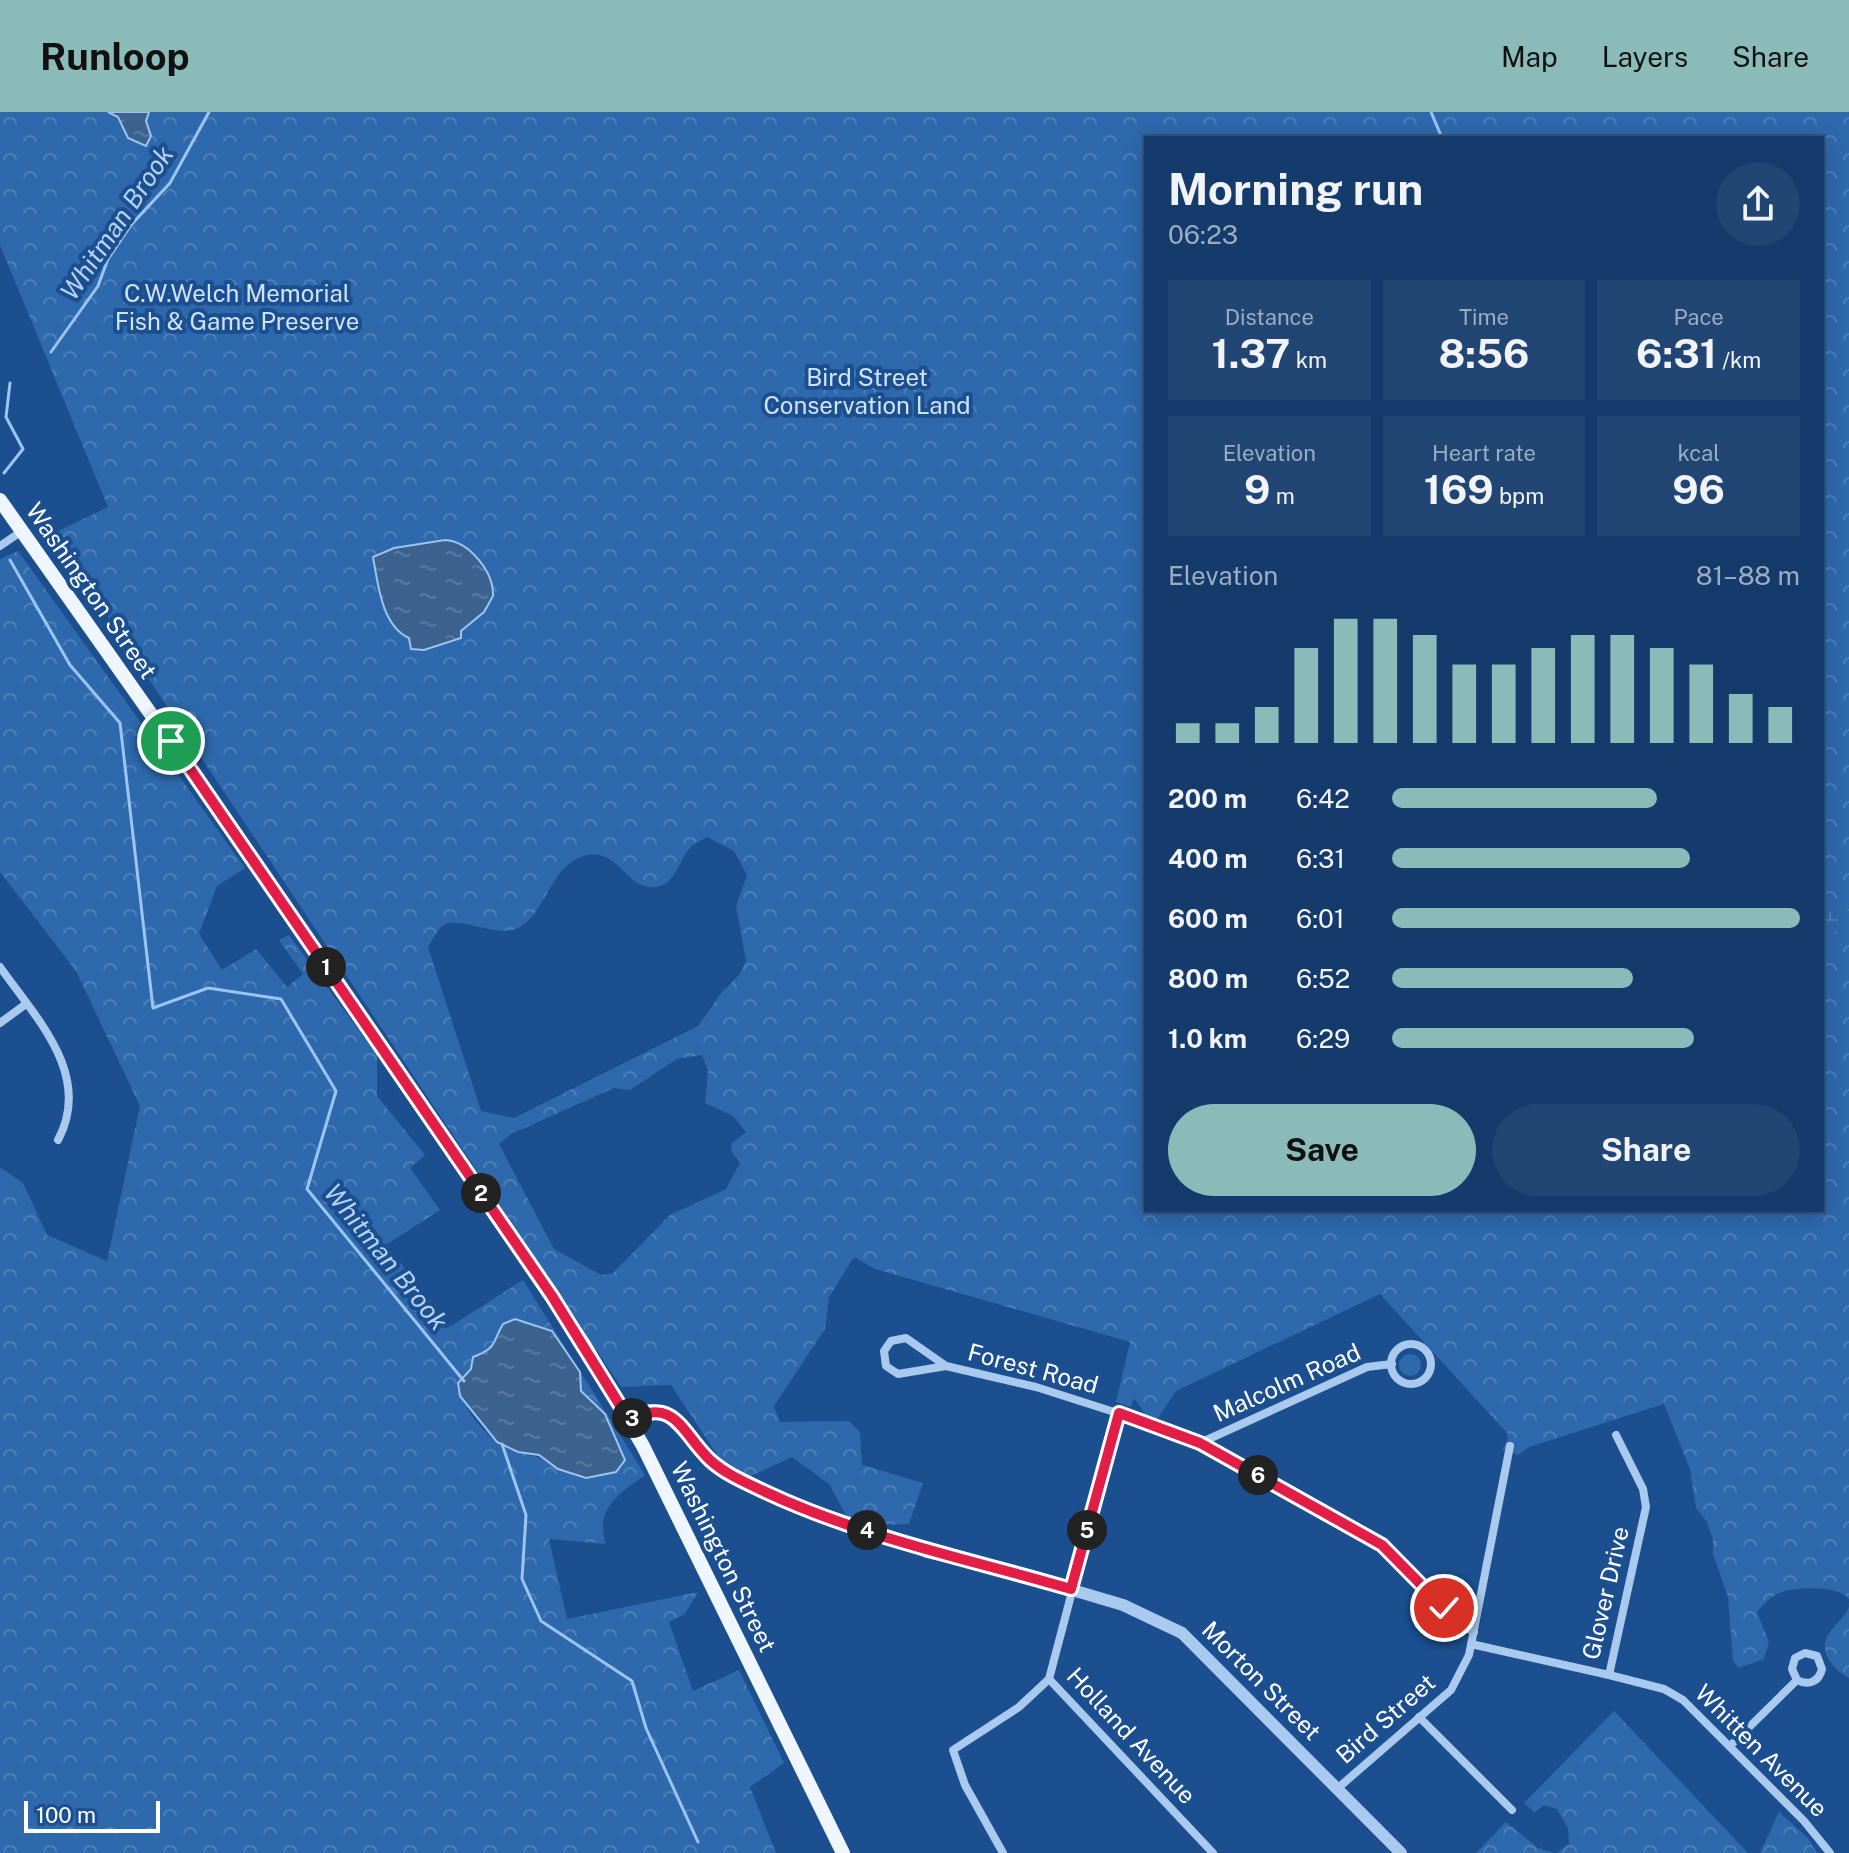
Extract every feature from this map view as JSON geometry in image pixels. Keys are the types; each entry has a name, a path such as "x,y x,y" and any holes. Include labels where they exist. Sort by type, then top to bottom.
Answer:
{"main road":[{"name":"Washington Street","path":"0,500 227,822 552,1296 629,1420 843,1853"}],"street":[{"path":"0,546 22,531"},
{"path":"0,967 67,1071 70,1112 58,1140"},
{"path":"0,1023 26,1004"},
{"name":"Forest Road","path":"946,1366 898,1374 886,1366 884,1351 891,1341 906,1338 946,1366 1036,1387 1119,1413 1071,1589"},
{"name":"Malcolm Road","path":"1414,1344 1426,1350 1431,1363 1427,1375 1412,1383 1396,1376 1392,1364 1396,1352 1414,1344"},
{"name":"Malcolm Road","path":"1200,1443 1367,1367 1392,1364"},
{"name":"Morton Street","path":"629,1420 650,1410 664,1412 725,1471 795,1505 927,1552 1071,1589 1143,1612 1182,1633 1401,1853"},
{"path":"1119,1413 1200,1443 1382,1545 1459,1624 1474,1632"},
{"name":"Glover Drive","path":"1471,1644 1609,1675 1646,1507 1640,1483 1616,1435"},
{"name":"Bird Street","path":"1338,1788 1454,1686 1462,1675 1474,1632 1510,1446"},
{"name":"Holland Avenue","path":"1071,1589 1049,1679 1208,1851"},
{"name":"Whitten Avenue","path":"1609,1675 1651,1684 1675,1694 1814,1831 1830,1853"},
{"path":"1003,1853 965,1785 953,1750 1019,1707 1049,1679"},
{"path":"1730,1746 1797,1680"},
{"path":"1419,1717 1512,1810"}],"green space":[{"path":"0,112 1849,112 1849,1599 1836,1591 1817,1588 1789,1590 1774,1595 1757,1612 1769,1642 1764,1659 1739,1668 1733,1661 1728,1597 1713,1554 1713,1540 1707,1522 1696,1508 1690,1469 1664,1404 1529,1447 1518,1455 1502,1450 1508,1439 1507,1433 1380,1294 1176,1391 1158,1418 1149,1420 1134,1398 1131,1407 1116,1402 1130,1342 875,1269 854,1257 829,1297 825,1329 774,1406 780,1422 849,1421 860,1432 862,1465 923,1483 909,1524 852,1526 829,1484 792,1457 749,1477 721,1461 671,1385 621,1387 52,534 108,507 0,245","holes":["707,837 734,851 747,875 736,906 746,961 739,975 722,992 698,1026 514,1118 481,1111 428,947 439,929 447,923 499,931 518,928 536,911 565,868 588,855 607,858 646,886 663,885 673,876 691,847","702,1055 708,1071 705,1103 733,1116 746,1132 731,1144 732,1152 740,1163 726,1189 670,1215 613,1273 601,1275 554,1249 499,1144 511,1134 614,1088 630,1090 677,1059"]},
{"path":"18,551 245,868 217,886 199,934 222,970 256,949 287,987 303,974 279,940 289,935 377,1055 377,1096 425,1155 410,1168 440,1210 386,1245 451,1326 523,1280 645,1475 619,1496 606,1512 603,1532 606,1544 549,1539 567,1619 698,1592 685,1614 669,1622 693,1691 739,1670 784,1763 750,1787 776,1853 0,1853 0,1167 23,1183 47,1235 107,1261 140,1106 76,971 0,872 0,559","holes":["515,1319 552,1331 580,1372 581,1391 605,1414 558,1469 543,1459 508,1448 488,1434 465,1404 458,1383 471,1369 473,1357 487,1351 493,1344 503,1324"]},
{"path":"1838,904 1849,911 1838,930 1824,939 1824,912"},
{"path":"1410,1354 1421,1365 1410,1376 1399,1365"},
{"path":"1849,1607 1849,1678 1832,1664 1825,1645 1830,1632"},
{"path":"1614,1711 1748,1853 1557,1853 1569,1844 1568,1828 1557,1809 1544,1805 1535,1812 1524,1803"},
{"path":"1779,1812 1808,1838 1817,1853 1760,1853"},
{"path":"1506,1822 1538,1848 1554,1853 1476,1853"}],"water":[{"path":"108,112 149,112 146,121 151,136 146,146 128,138 118,117"},
{"path":"445,540 463,546 478,559 489,577 493,596 484,612 461,631 461,638 424,650 411,649 409,638 400,632 387,614 379,592 373,557 394,548"},
{"path":"515,1319 552,1331 580,1372 581,1391 605,1414 625,1460 616,1472 586,1478 558,1469 539,1455 518,1452 497,1442 460,1396 458,1383 471,1369 473,1357 491,1347 503,1324"}],"waterway":[{"name":"Whitman Brook","path":"51,352 98,286 108,259 131,225 170,183 209,112"},
{"path":"1431,112 1441,136"},
{"name":"Whitman Brook","path":"4,473 23,449 6,417 10,383"},
{"name":"Whitman Brook","path":"10,560 70,665 120,723 153,1008 208,988 281,999 336,1091 307,1189 464,1381"},
{"name":"Whitman Brook","path":"502,1444 526,1515 522,1579 541,1621 632,1681 646,1728 698,1842"}],"route":[{"path":"171,741 552,1296 629,1420 650,1410 664,1412 683,1427 709,1458 725,1471 795,1505 895,1538 927,1552 1071,1589 1119,1413 1200,1443 1382,1545 1444,1608"}],"park label":[{"name":"C.W.Welch Memorial Fish & Game Preserve","path":"237,308"},
{"name":"Bird Street Conservation Land","path":"867,392"}]}
